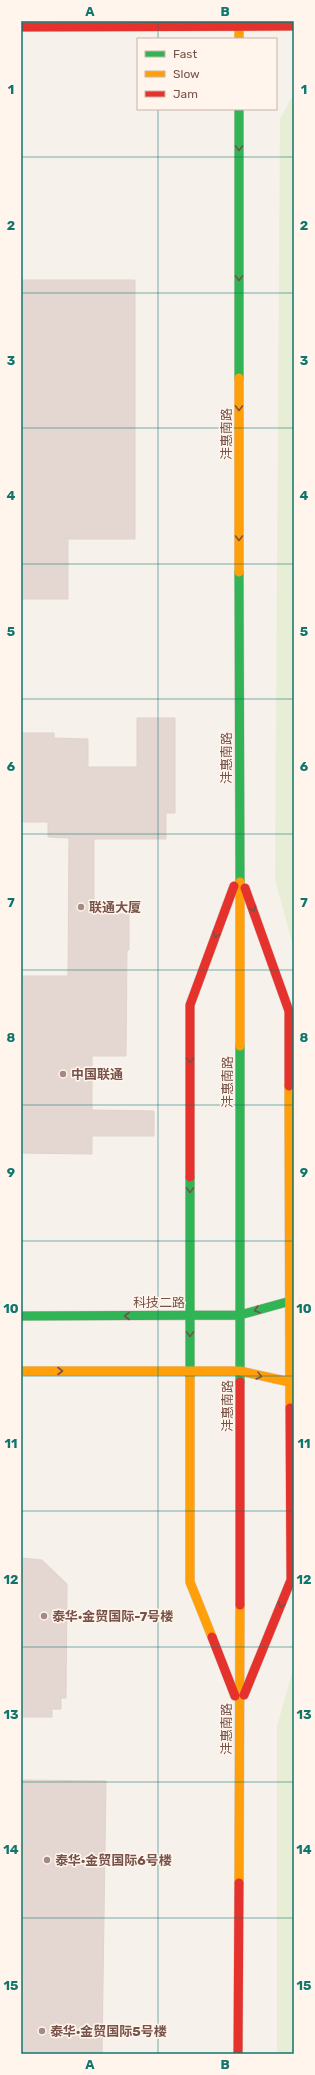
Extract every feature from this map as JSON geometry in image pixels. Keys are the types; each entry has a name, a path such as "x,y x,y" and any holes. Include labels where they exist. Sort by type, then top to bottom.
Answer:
{"main road":[{"path":"21,27 239,24 294,26"},
{"path":"239,24 239,38"},
{"name":"沣惠南路","path":"238,2054 240,1707 239,110"},
{"path":"240,872 289,1012 292,1383 291,1580 240,1707"},
{"path":"240,872 190,1005 190,1582 240,1707"},
{"name":"科技二路","path":"21,1316 240,1315 291,1300"},
{"path":"21,1371 240,1371 292,1383"}],"green space":[{"path":"294,93 294,950 275,879 280,119"},
{"path":"294,1666 294,2054 277,2054 277,1726"}],"building":[{"path":"21,280 135,280 135,539 68,539 68,599 21,599"},
{"name":"联通大厦","path":"137,718 175,718 175,813 166,813 166,839 94,839 94,914 129,914 129,950 127,950 126,1056 92,1056 92,1110 154,1111 154,1136 92,1136 92,1154 21,1153 21,976 68,976 69,838 48,837 48,822 21,822 21,733 54,733 54,738 88,739 88,767 137,767"},
{"name":"泰华·金贸国际-7号楼","path":"21,1558 42,1560 67,1584 66,1698 61,1698 61,1709 52,1709 52,1717 21,1717"},
{"path":"21,1780 106,1781 102,2054 21,2054"}],"traffic: fast":[{"path":"239,110 239,378"},
{"path":"239,572 240,882"},
{"path":"240,1046 240,1382"},
{"path":"190,1177 190,1376"},
{"path":"21,1316 240,1315 294,1300"}],"traffic: slow":[{"path":"239,21 239,38"},
{"path":"239,378 239,572"},
{"path":"240,882 240,1046"},
{"path":"289,1086 290,1408"},
{"path":"21,1371 240,1371 294,1383"},
{"path":"190,1376 190,1582 212,1637"},
{"path":"239,1883 240,1605"}],"traffic: jam":[{"path":"21,27 294,26"},
{"path":"190,1177 190,1005 234,886"},
{"path":"245,888 289,1011 289,1086"},
{"path":"240,1382 240,1605"},
{"path":"244,1695 291,1580 290,1408"},
{"path":"212,1637 235,1696"},
{"path":"238,2054 239,1883"}],"place":[{"name":"联通大厦","path":"81,907"},
{"name":"中国联通","path":"63,1074"},
{"name":"泰华·金贸国际-7号楼","path":"44,1616"},
{"name":"泰华·金贸国际6号楼","path":"47,1860"},
{"name":"泰华·金贸国际5号楼","path":"42,2031"}]}
